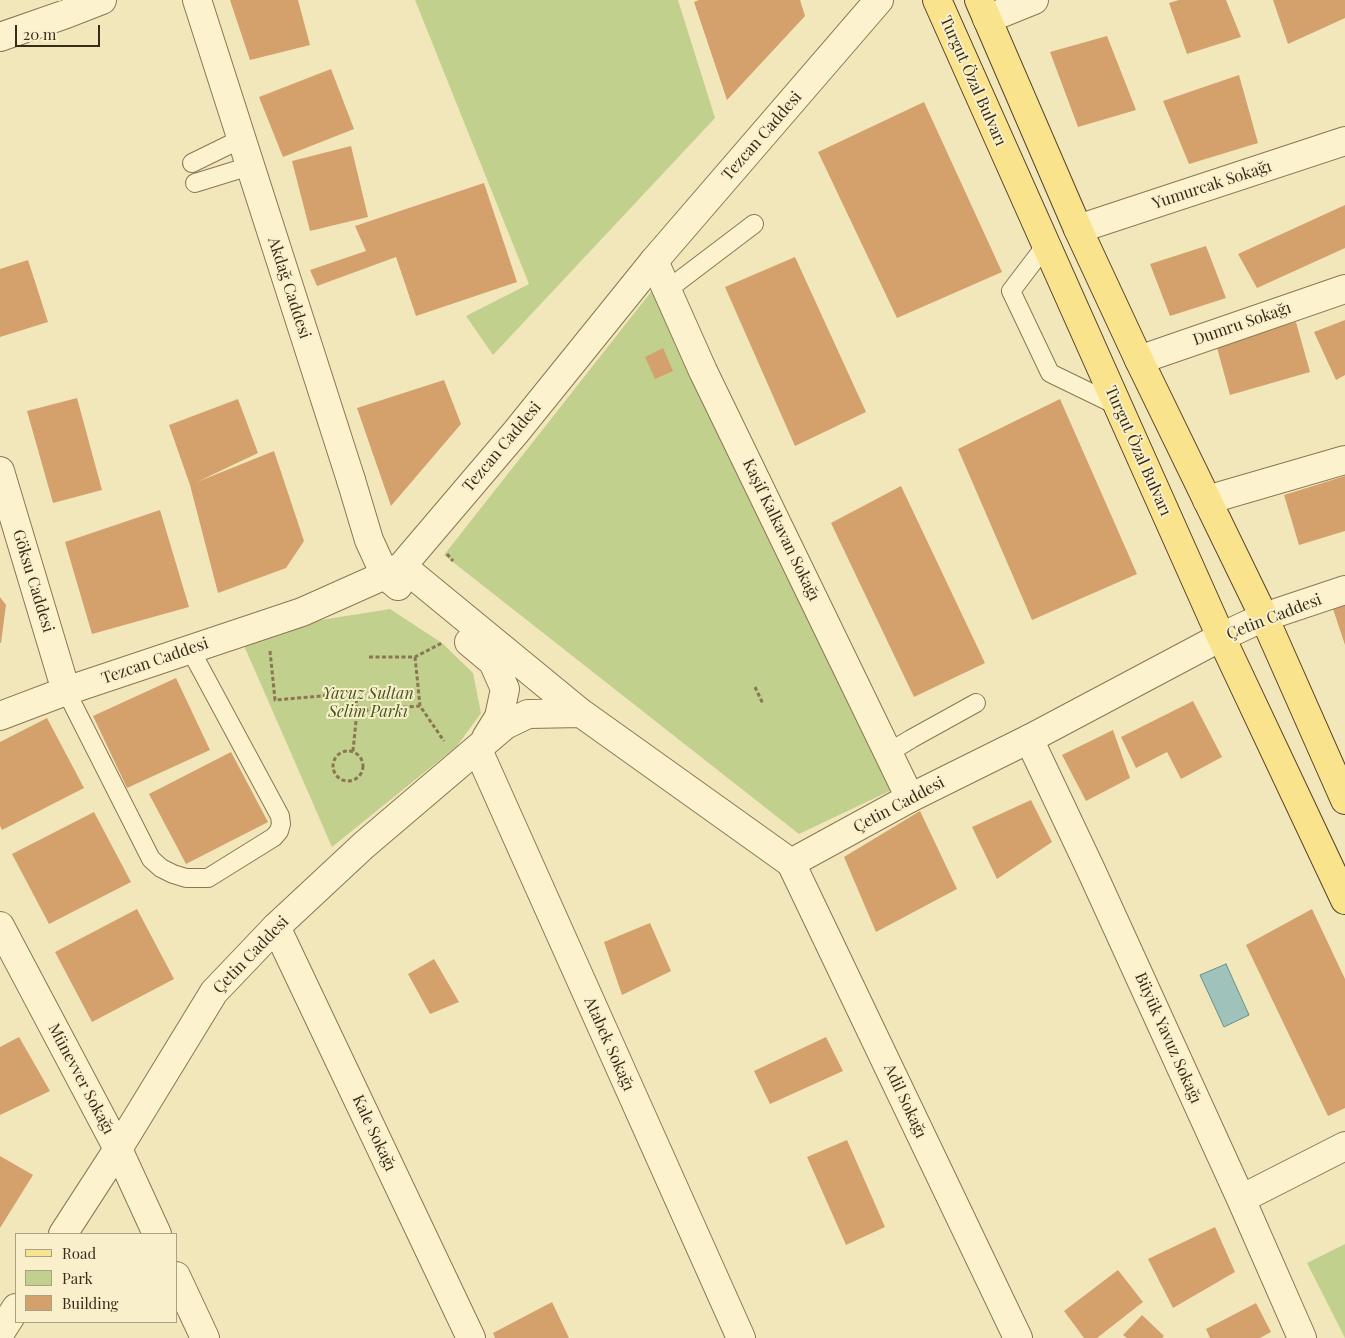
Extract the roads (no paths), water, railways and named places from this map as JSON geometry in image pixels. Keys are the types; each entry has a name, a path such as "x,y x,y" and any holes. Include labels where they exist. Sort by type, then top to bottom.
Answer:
{"main road":[{"name":"Turgut Özal Bulvarı","path":"937,0 1221,637 1345,900"},
{"path":"983,9 1078,229 1139,360 1264,617 1345,800"}],"street":[{"path":"0,37 102,0"},
{"name":"Akdağ Caddesi","path":"197,0 369,540 393,571"},
{"name":"Tezcan Caddesi","path":"0,716 66,691 302,612 393,571 516,432 654,261 879,0"},
{"path":"983,9 1034,0"},
{"name":"Yumurcak Sokağı","path":"1078,229 1345,141"},
{"name":"Kaşif Kalkavan Sokağı","path":"654,261 704,371 910,798"},
{"name":"Dumru Sokağı","path":"1139,360 1345,289"},
{"path":"1207,500 1345,460"},
{"name":"Göksu Caddesi","path":"0,471 66,691"},
{"path":"393,571 581,713 791,863"},
{"name":"Çetin Caddesi","path":"393,571 453,629 493,662 505,689 499,717 478,750"},
{"name":"Çetin Caddesi","path":"791,863 910,798 1029,739 1221,637 1264,617 1345,590"},
{"path":"493,662 581,713"},
{"name":"Çetin Caddesi","path":"65,1233 214,992 276,927 364,845 478,750 505,725 528,714 581,713"},
{"name":"Büyük Yavuz Sokağı","path":"1029,739 1241,1199 1302,1338"},
{"name":"Atabek Sokağı","path":"478,750 741,1338"},
{"name":"Adil Sokağı","path":"791,863 1018,1338"},
{"name":"Münevver Sokağı","path":"0,926 118,1149 157,1233"},
{"name":"Kale Sokağı","path":"276,927 471,1338"},
{"path":"1241,1199 1345,1146"},
{"path":"178,1280 204,1338"},
{"path":"0,1333 15,1310"}],"lane":[{"path":"192,163 242,139"},
{"path":"194,183 250,166"},
{"path":"667,290 754,224"},
{"path":"1046,244 1012,291 1050,373 1118,406"},
{"path":"66,691 151,859 161,868 173,874 186,878 208,878 274,838 281,824 280,816 190,649"},
{"path":"888,754 976,703"}],"water":[{"path":"1226,964 1249,1015 1224,1027 1200,975"}],"park label":[{"name":"Yavuz Sultan Selim Parkı","path":"368,703"}]}
